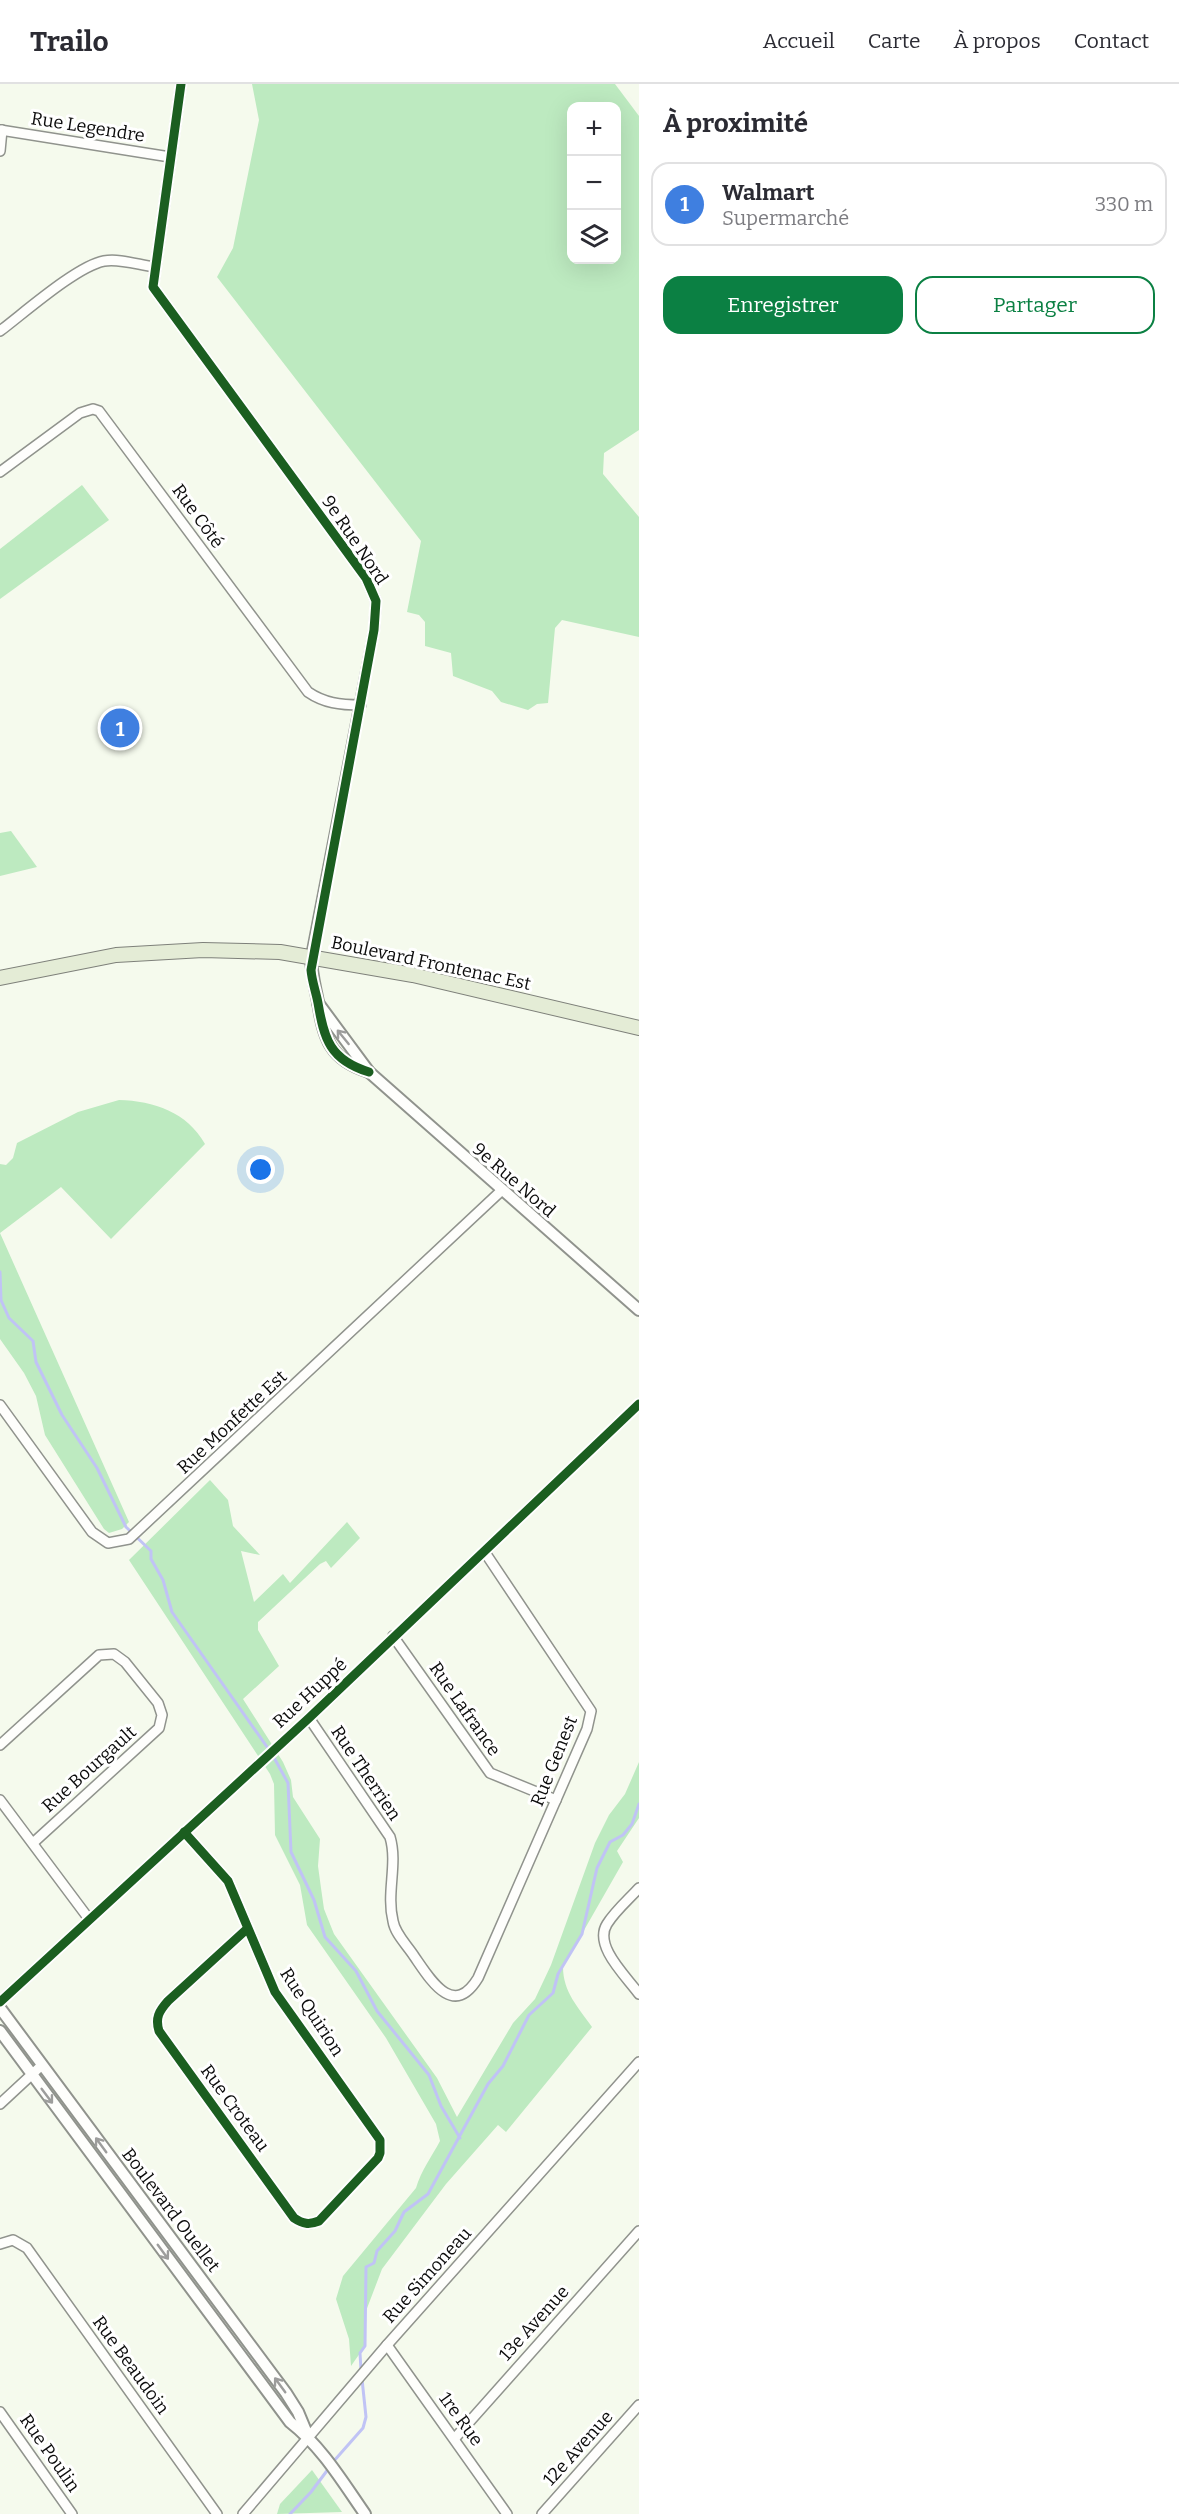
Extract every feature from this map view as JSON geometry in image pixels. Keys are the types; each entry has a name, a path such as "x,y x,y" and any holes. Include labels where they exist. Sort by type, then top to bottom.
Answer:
{"main road":[{"name":"Boulevard Frontenac Est","path":"0,978 71,962 159,951 247,950 311,956 493,993 639,1028"}],"street":[{"name":"9e Rue Nord","path":"181,84 153,287 375,594 376,618 361,705 311,956 312,980 321,1028 330,1045 352,1067 369,1072 501,1191 639,1310"},
{"name":"Rue Legendre","path":"1,130 170,157"},
{"path":"0,151 1,130"},
{"path":"0,331 81,271 97,263 114,260 154,267"},
{"name":"Rue Côté","path":"0,472 80,413 93,409 99,411 308,692 320,700 361,705"},
{"name":"Rue Monfette Est","path":"0,1406 92,1532 108,1543 129,1539 501,1191"},
{"name":"Rue Huppé","path":"0,2002 309,1718 639,1404"},
{"name":"Rue Genest","path":"461,1994 468,1990 478,1978 587,1729 591,1711 484,1551"},
{"name":"Rue Lafrance","path":"393,1636 490,1773 556,1800"},
{"name":"Rue Bourgault","path":"0,1745 99,1655 114,1654 125,1662 159,1703 162,1715 159,1728 33,1843"},
{"name":"Rue Therrien","path":"309,1718 390,1837 394,1860 392,1916 396,1931 437,1989 443,1993 461,1994"},
{"path":"0,1800 89,1919"},
{"name":"Rue Quirion","path":"184,1832 228,1881 275,1992 380,2140 381,2146"},
{"path":"639,1888 607,1924 603,1933 607,1950 639,1994"},
{"name":"Rue Croteau","path":"248,1928 162,2008 156,2022 159,2031 288,2211 300,2222 305,2224 319,2221 378,2158 381,2146"},
{"name":"Boulevard Ouellet","path":"0,2008 286,2393 298,2412 308,2436"},
{"name":"Boulevard Ouellet","path":"0,2031 290,2422 308,2436 323,2454 365,2514"},
{"name":"Rue Simoneau","path":"243,2514 387,2345 639,2062"},
{"path":"0,2104 42,2065"},
{"name":"13e Avenue","path":"454,2438 639,2231"},
{"name":"Rue Beaudoin","path":"0,2244 13,2240 27,2248 217,2514"},
{"name":"1re Rue","path":"387,2345 507,2514"},
{"name":"12e Avenue","path":"542,2514 639,2405"},
{"name":"Rue Poulin","path":"0,2412 72,2514"}],"green space":[{"path":"252,84 615,84 639,116 639,430 604,453 603,474 639,517 639,637 562,620 555,628 548,703 537,704 528,710 501,702 492,691 453,676 451,653 425,646 425,622 419,615 407,612 421,541 217,277 233,248 259,120"},
{"path":"82,485 109,520 0,599 0,549"},
{"path":"11,831 37,867 0,876 0,833"},
{"path":"119,1100 145,1103 168,1110 189,1124 205,1144 111,1239 61,1187 0,1233 0,1164 6,1165 13,1158 17,1143 78,1112"},
{"path":"0,1233 129,1522 122,1529 109,1533 104,1529 45,1435 36,1396 24,1373 0,1339"},
{"path":"210,1480 228,1500 233,1526 260,1555 241,1551 254,1602 283,1574 290,1583 347,1522 360,1538 331,1568 326,1561 320,1564 258,1622 258,1630 279,1666 243,1699 283,1762 291,1780 293,1797 320,1839 318,1866 324,1909 334,1934 437,2078 457,2117 513,2023 535,1999 551,1965 595,1843 609,1815 625,1794 639,1762 639,1818 617,1851 623,1862 563,1967 568,1992 592,2027 506,2132 498,2125 446,2184 382,2269 366,2311 365,2346 351,2366 349,2339 336,2299 343,2276 416,2188 440,2141 436,2124 386,2038 307,1925 300,1885 275,1835 274,1784 270,1774 129,1560"},
{"path":"312,2470 342,2512 277,2514 280,2504"}],"waterway":[{"path":"0,1272 1,1300 9,1318 33,1341 36,1362 62,1415 97,1468 126,1527 151,1551 151,1559 163,1580 172,1612 272,1754 288,1783 291,1852 314,1900 325,1937 356,1971 377,2011 429,2075 441,2106 460,2138"},
{"path":"361,2370 360,2353 365,2346 366,2267 374,2263 377,2251 395,2231 404,2212 428,2194 488,2084 503,2066 529,2015 553,1993 558,1974 582,1934 597,1868 610,1842 623,1835 632,1824 639,1804"},
{"path":"333,2462 363,2428 366,2417 362,2379"},
{"path":"290,2514 329,2468"}],"cycle path":[{"path":"181,84 153,287 366,578 376,601 374,630 311,970 323,1027 331,1046 345,1061 369,1072"},
{"path":"0,2002 309,1718 639,1404"},
{"path":"184,1832 228,1881 275,1992 380,2140 378,2158 319,2221 312,2223 303,2223 294,2218 159,2031 157,2022 162,2008 168,2001 248,1928"}],"place":[{"name":"Walmart","path":"120,728"}]}
